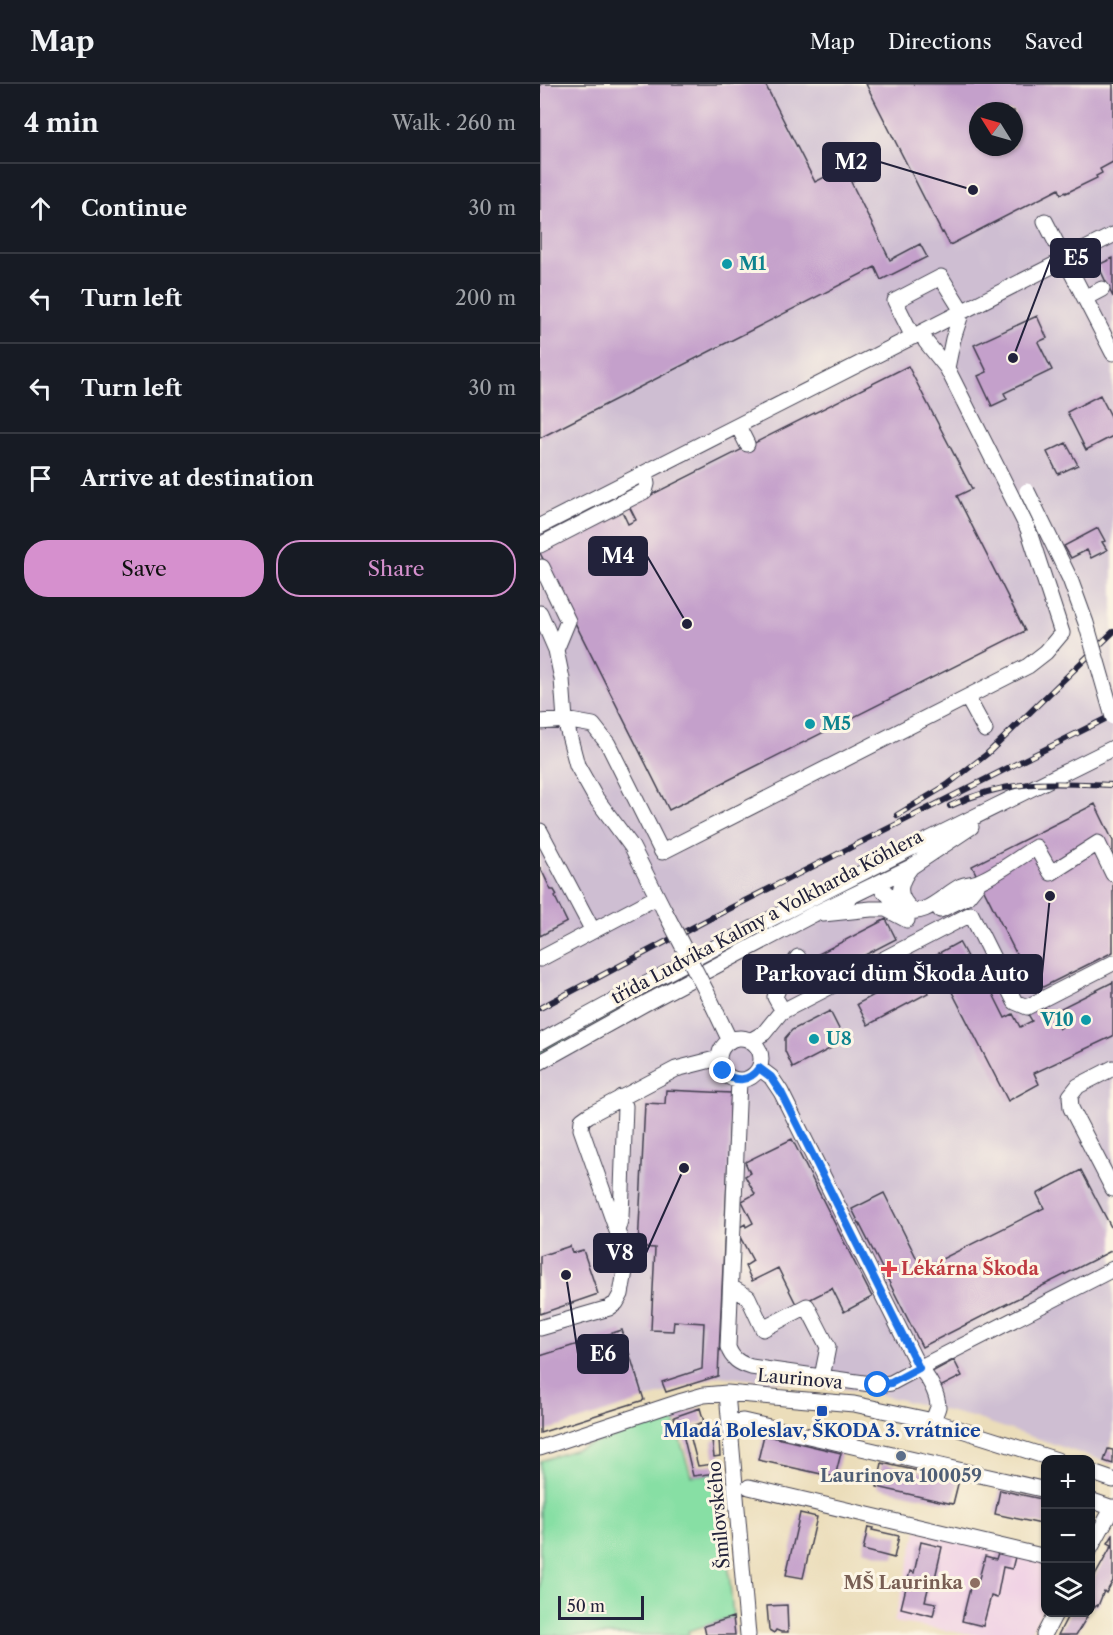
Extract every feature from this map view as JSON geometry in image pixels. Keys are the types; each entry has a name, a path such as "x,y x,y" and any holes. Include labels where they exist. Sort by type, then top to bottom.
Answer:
{"street":[{"path":"1046,221 1113,352"},
{"path":"540,526 1113,235"},
{"path":"540,722 565,720 593,725 608,744 662,852 967,698 1028,666 1046,652 1062,633 1028,529 947,368 917,334 895,301 941,277 962,311 950,349 947,368"},
{"path":"1085,298 1102,289"},
{"path":"738,426 747,444"},
{"path":"540,544 645,491 647,484 645,473"},
{"path":"1027,491 1070,579 1086,623 1113,717"},
{"path":"541,566 568,621 556,650"},
{"path":"540,613 556,650 562,679 565,720 577,765 595,797 632,847 730,1041"},
{"path":"967,698 985,730"},
{"name":"třída Ludvíka Kalmy a Volkharda Köhlera","path":"540,1042 627,993 948,829 1113,748"},
{"name":"třída Ludvíka Kalmy a Volkharda Köhlera","path":"540,1062 814,914 911,867 1009,801"},
{"path":"540,831 593,931"},
{"path":"869,870 877,884 903,909 914,911 928,908 963,886 980,881 1036,847 1051,873 1098,843 1113,874"},
{"path":"911,867 902,878 900,890 903,900 914,911"},
{"path":"814,914 886,909 909,921 918,921 967,897 980,881"},
{"path":"877,884 879,898 886,909"},
{"path":"540,959 593,931 661,904"},
{"path":"750,1041 764,1033 783,1011 971,914 1015,1002 1027,1007 1113,963"},
{"path":"783,1011 775,997 779,986 798,957"},
{"path":"744,1038 750,1041 759,1050 761,1062 759,1068 751,1077 739,1080 727,1076 719,1058 725,1045 730,1041 744,1038"},
{"path":"540,1328 609,1308 616,1303 621,1294 626,1255 581,1129 582,1120 589,1114 676,1069 719,1058"},
{"path":"759,1068 771,1077 781,1092 919,1368 933,1389 938,1406 933,1421"},
{"path":"1113,1068 1078,1086 1070,1096 1071,1108 1113,1189"},
{"path":"739,1080 728,1347 731,1356 741,1364 878,1385 891,1383 1113,1269"},
{"path":"617,1232 621,1217 625,1106 621,1097"},
{"path":"731,1287 748,1298 763,1329 807,1306 828,1347 822,1377"},
{"name":"Laurinova","path":"540,1448 679,1402 704,1395 727,1393 854,1404 933,1421 1042,1455"},
{"name":"Šmilovského","path":"727,1393 748,1635"},
{"path":"730,1423 743,1421 1041,1489"},
{"path":"1095,1474 1113,1480"},
{"path":"749,1487 1041,1556"},
{"path":"1095,1502 1113,1508 1095,1540"},
{"path":"1044,1635 1053,1617"}],"shaded area":[{"path":"540,84 1113,84 1113,1437 1104,1461 1095,1458 1095,1455 1086,1455 972,1417 893,1398 855,1390 718,1376 540,1433"},
{"name":"MŠ Laurinka","path":"917,1530 1041,1559 1041,1612 1029,1635 975,1635 894,1622"}],"green space":[{"path":"864,882 540,1055 540,1050 667,979"},
{"path":"673,1417 691,1476 720,1473 733,1617 688,1631 689,1635 540,1635 540,1461"}],"building":[{"name":"M1","path":"540,84 765,84 815,182 843,168 845,171 852,167 857,178 851,182 890,260 920,244 927,257 881,280 875,267 540,438"},
{"path":"866,84 1113,84 1113,162 1100,169 1102,173 1096,176 1097,178 1066,193 1061,194 1059,189 950,245"},
{"path":"1113,258 1113,297 1098,265"},
{"path":"1037,316 1047,338 1038,342 1052,370 1004,393 1007,399 992,406 978,376 987,372 974,345"},
{"path":"908,366 972,489 957,496 1025,631 669,810 540,549 621,509 628,524 636,520 629,506"},
{"path":"1100,395 1113,420 1113,436 1086,450 1067,412"},
{"path":"1066,443 1078,465 1058,474 1047,452"},
{"path":"1098,528 1107,550 1091,558 1087,550 1071,558 1064,546"},
{"path":"1095,804 1113,841 1113,952 1035,991 972,866"},
{"path":"540,867 551,890 554,890 557,895 555,897 567,922 540,936"},
{"path":"886,919 896,939 813,982 803,962"},
{"path":"959,942 971,964 940,980 928,959"},
{"path":"917,972 928,993 868,1025 857,1004"},
{"path":"982,972 1005,1018 1013,1014 1020,1027 1032,1021 1028,1014 1044,1006 1047,1013 1050,1011 1059,1029 1062,1027 1055,1011 1113,982 1113,1036 1034,1073 1039,1084 1008,1101 950,988"},
{"name":"U8","path":"830,1011 845,1041 793,1068 785,1051 785,1038 792,1030"},
{"path":"666,1090 731,1093 718,1376 666,1392 662,1382 702,1369 704,1323 674,1321 673,1331 651,1330 655,1248 638,1247 645,1103 665,1104"},
{"path":"792,1139 872,1297 844,1312 832,1288 797,1306 778,1268 752,1281 745,1266 753,1261 739,1235 740,1227 753,1223 742,1201 755,1194 745,1176 750,1173 745,1162"},
{"path":"1081,1170 1113,1231 1113,1250 922,1347 852,1209 884,1193 922,1269 1044,1208 1037,1194"},
{"path":"570,1246 572,1253 583,1250 598,1294 540,1314 540,1256"},
{"path":"622,1330 644,1400 540,1433 540,1356"},
{"path":"954,1360 962,1376 936,1389 928,1374"},
{"path":"700,1408 704,1422 688,1427 698,1466 714,1464 716,1473 693,1476 680,1422 676,1424 674,1417"},
{"path":"764,1435 841,1453 835,1477 758,1460"},
{"path":"719,1439 720,1456 714,1457 712,1441"},
{"path":"1108,1449 1113,1450 1113,1464 1104,1461"},
{"path":"882,1463 959,1480 953,1504 877,1487"},
{"path":"1000,1490 1041,1499 1041,1524 995,1514"},
{"path":"800,1513 817,1517 803,1578 786,1575"},
{"path":"868,1527 899,1536 894,1558 863,1550"},
{"path":"1113,1535 1113,1581 1106,1593 1104,1591 1098,1606 1095,1607 1095,1576 1112,1545 1108,1543"},
{"path":"921,1542 942,1547 935,1578 931,1577 925,1601 936,1603 933,1616 901,1608 910,1571 914,1573"},
{"path":"998,1553 1015,1557 1012,1569 1003,1567 997,1598 991,1596 983,1626 962,1621 971,1584 977,1586 985,1556 996,1559"},
{"path":"787,1605 788,1632 776,1630 774,1633 769,1630 767,1606"},
{"path":"733,1617 735,1635 706,1635 704,1626"},
{"path":"1067,1617 1087,1617 1076,1635 1058,1635"}],"railway":[{"path":"897,815 947,785 987,754 1113,632"},
{"path":"540,1008 707,920 1113,715"},
{"path":"950,806 992,791 1030,784 1113,785"}],"place":[{"name":"M2","path":"973,190"},
{"name":"M1","path":"727,264"},
{"name":"E5","path":"1013,358"},
{"name":"M4","path":"687,624"},
{"name":"M5","path":"810,724"},
{"name":"Parkovací dům Škoda Auto","path":"1050,896"},
{"name":"V10","path":"1086,1020"},
{"name":"U8","path":"814,1039"},
{"name":"V8","path":"684,1168"},
{"name":"Lékárna Škoda","path":"889,1269"},
{"name":"E6","path":"566,1275"},
{"name":"Mladá Boleslav, ŠKODA 3. vrátnice","path":"822,1411"},
{"name":"Laurinova 100059","path":"901,1456"},
{"name":"MŠ Laurinka","path":"975,1583"}],"route":[{"path":"723,1071 727,1076 739,1080 751,1077 759,1068 771,1077 781,1092 919,1368 891,1383 878,1385"}]}
